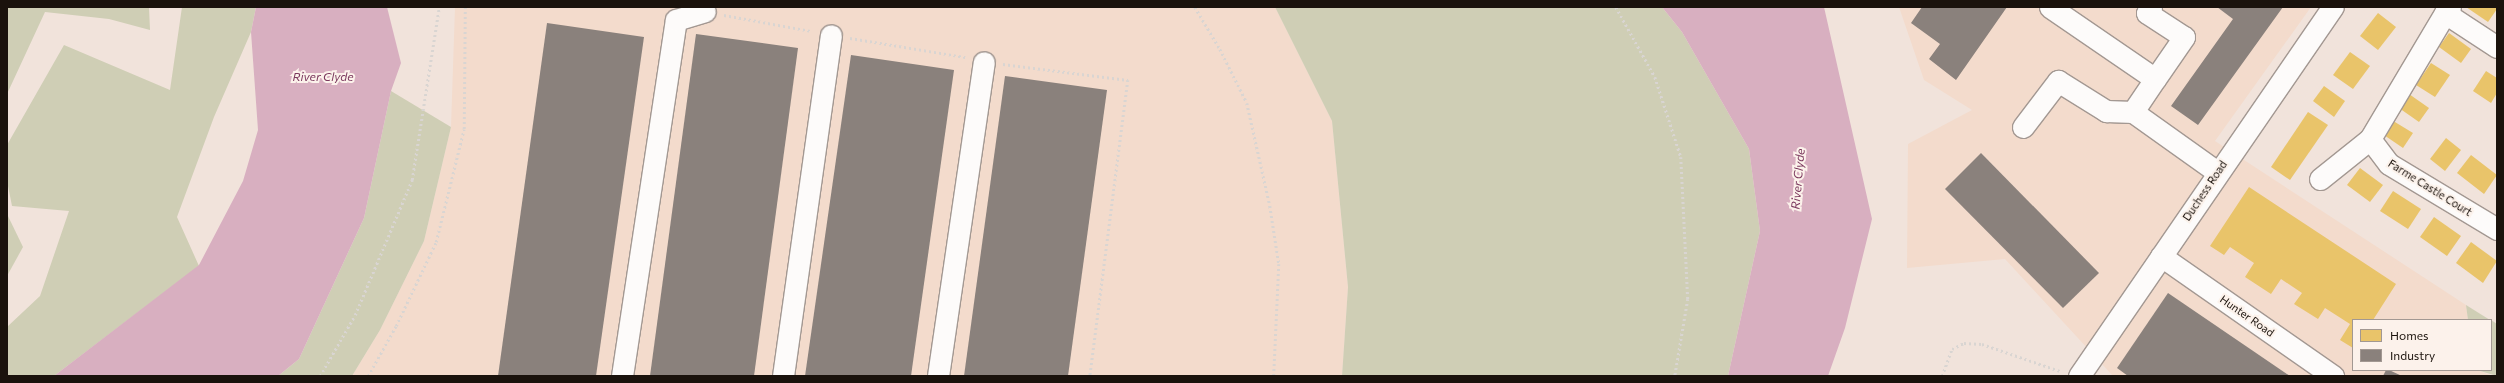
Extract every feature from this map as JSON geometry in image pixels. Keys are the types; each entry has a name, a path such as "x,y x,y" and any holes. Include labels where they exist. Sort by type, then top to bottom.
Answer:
{"street":[{"path":"2050,7 2155,79"},
{"name":"Duchess Road","path":"2072,375 2161,256 2217,172 2333,7"},
{"path":"2133,112 2184,37 2145,9"},
{"path":"2320,179 2370,139 2448,10 2497,47"},
{"path":"622,376 676,20 705,11"},
{"path":"783,376 831,35"},
{"path":"938,376 984,62"},
{"path":"2023,127 2058,80 2106,111 2133,112 2217,172"},
{"name":"Farme Castle Court","path":"2370,139 2388,164 2497,229"},
{"name":"Hunter Road","path":"2161,256 2333,376"}],"path":[{"path":"320,376 356,315 412,180 439,7"},
{"path":"368,376 396,326 436,242 464,129 465,7"},
{"path":"1195,7 1220,49 1248,103 1270,206 1279,264 1274,376"},
{"path":"1616,7 1655,77 1681,157 1688,299 1675,376"},
{"path":"1942,376 1952,349 1964,343 1989,346 2072,375"}],"shaded area":[{"path":"455,7 1275,7 1332,121 1348,287 1342,376 352,376 380,330 424,241 451,127"},
{"path":"1899,7 2311,7 2215,141 2466,305 2468,319 2352,319 2352,371 2480,371 2493,376 2113,376 2005,259 1907,268 1908,144 1972,110 1924,80"}],"green space":[{"path":"7,7 149,7 150,30 109,19 45,12 7,94"},
{"path":"182,7 256,7 251,32 214,117 177,217 199,266 54,376 7,376 7,327 40,296 69,211 12,206 7,181 7,145 64,45 170,90"},
{"path":"1275,7 1662,7 1682,32 1749,149 1760,231 1728,376 1342,376 1348,287 1332,121"},
{"path":"391,91 451,127 424,241 380,330 352,376 278,376 299,359 364,218"},
{"path":"7,214 23,247 7,276"},
{"path":"2466,305 2488,319 2468,319"},
{"path":"2492,321 2497,324 2497,376 2480,371 2492,371"}],"water":[{"name":"River Clyde","path":"256,7 387,7 401,63 391,91 364,218 299,359 278,376 54,376 199,265 243,181 258,130 251,32"},
{"name":"River Clyde","path":"1662,7 1824,7 1872,219 1845,328 1828,376 1728,376 1760,231 1749,149 1682,32"}],"building: Homes":[{"path":"2466,7 2497,7 2497,9 2488,22"},
{"path":"2378,13 2396,27 2378,50 2360,36"},
{"path":"2449,33 2471,49 2461,63 2439,47"},
{"path":"2350,52 2370,66 2353,89 2333,75"},
{"path":"2431,63 2450,75 2435,97 2416,85"},
{"path":"2486,71 2497,78 2497,93 2491,103 2473,91"},
{"path":"2324,86 2345,101 2334,117 2313,101"},
{"path":"2409,94 2429,108 2419,122 2399,108"},
{"path":"2308,112 2328,125 2290,180 2271,167"},
{"path":"2390,119 2413,133 2403,148 2381,133"},
{"path":"2446,138 2461,150 2445,171 2430,159"},
{"path":"2471,155 2497,175 2484,194 2457,173"},
{"path":"2360,168 2383,185 2370,202 2347,185"},
{"path":"2249,187 2396,284 2374,319 2352,319 2352,347 2340,340 2350,324 2325,308 2318,319 2294,304 2302,293 2281,279 2271,294 2245,277 2254,263 2230,247 2224,255 2210,246"},
{"path":"2393,191 2421,209 2408,229 2380,211"},
{"path":"2434,217 2461,236 2447,256 2420,237"},
{"path":"2471,242 2497,261 2483,283 2456,263"}],"building: Industry":[{"path":"1922,7 2007,7 1956,80 1929,59 1940,44 1911,23"},
{"path":"2217,7 2283,7 2198,125 2171,106 2233,19"},
{"path":"547,23 644,37 596,376 498,376"},
{"path":"696,34 798,48 754,376 650,376"},
{"path":"851,55 954,70 911,376 805,376"},
{"path":"1005,76 1107,90 1068,376 964,376"},
{"path":"1981,153 2099,273 2063,308 1945,189"},
{"path":"2168,293 2290,376 2128,376 2117,368"},
{"path":"2386,371 2391,371 2402,376 2383,376"}]}
